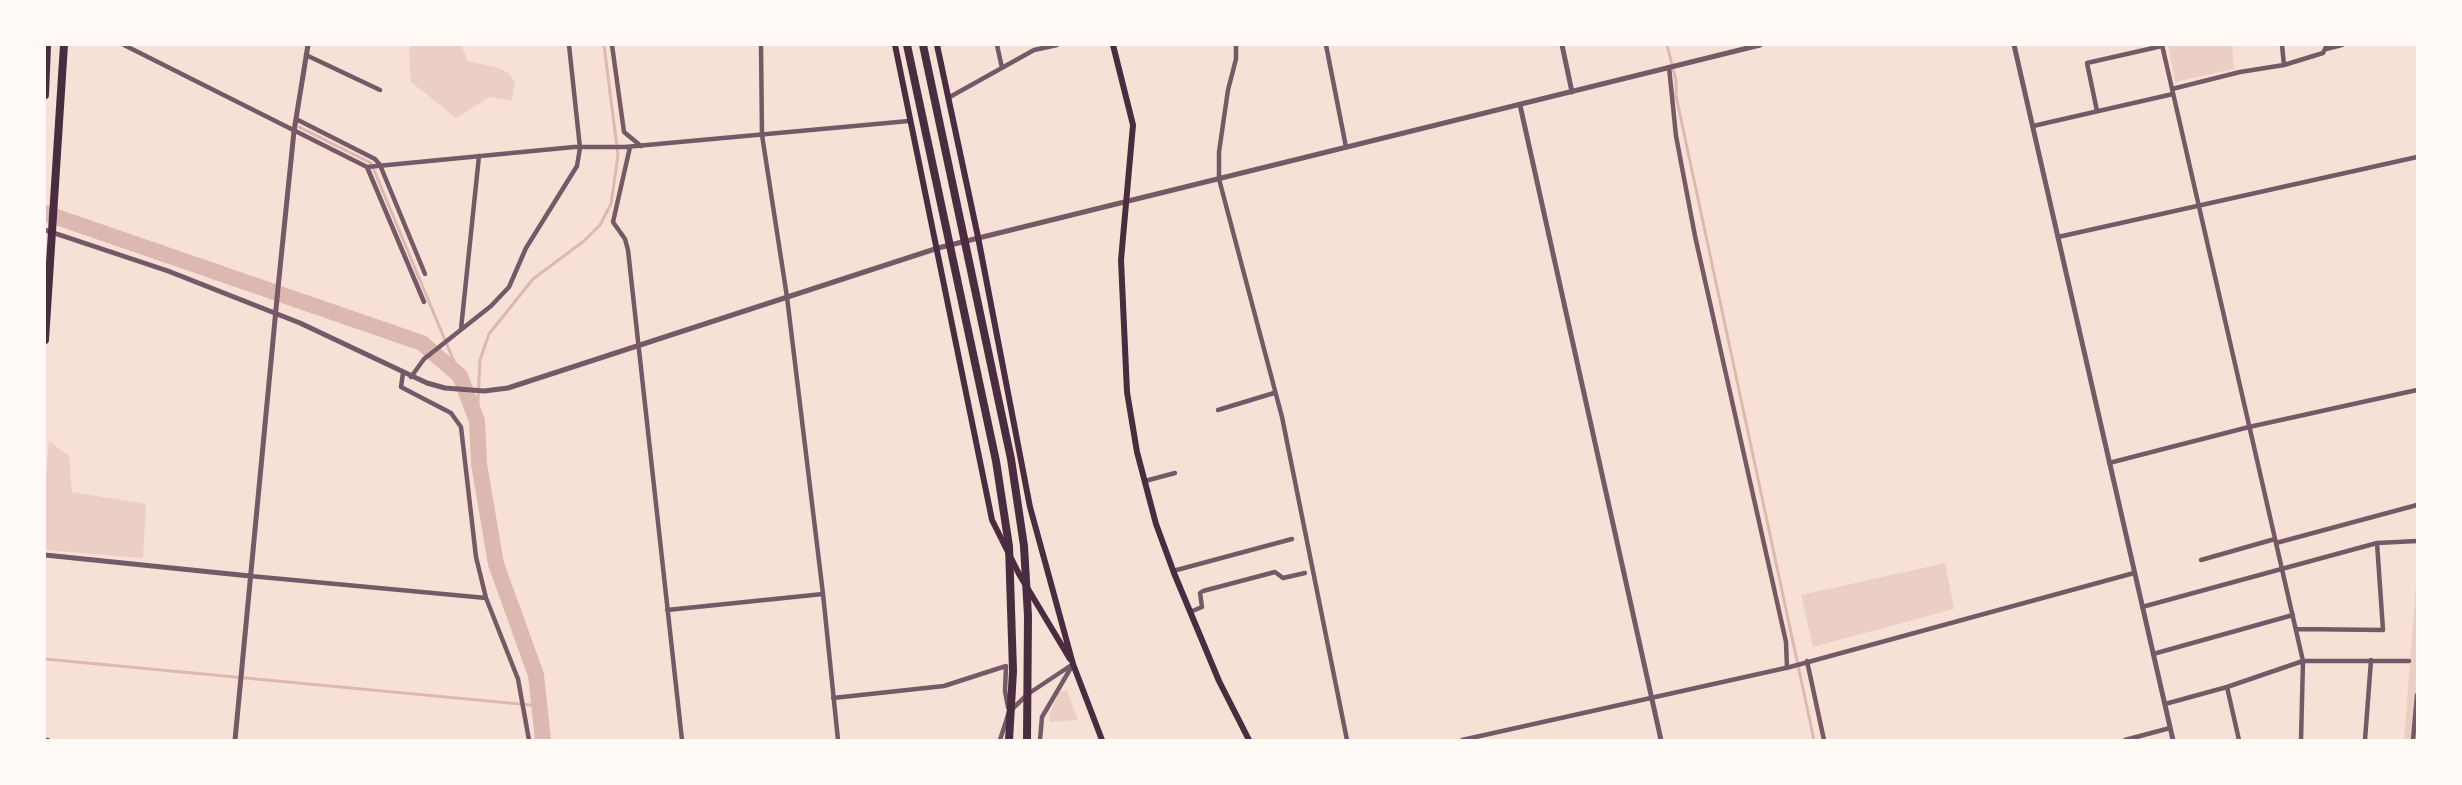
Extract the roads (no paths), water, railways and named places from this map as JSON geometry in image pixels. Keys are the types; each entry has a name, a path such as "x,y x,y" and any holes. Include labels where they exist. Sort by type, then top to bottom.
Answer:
{"highway":[{"path":"45,95 47,45"},
{"path":"45,340 64,45"},
{"path":"907,45 996,461 1009,546 1013,671 1010,740"},
{"path":"922,45 1011,459 1024,546 1028,616 1027,740"}],"main road":[{"path":"895,45 992,520 1042,615 1073,664"},
{"path":"937,45 978,237 1030,507 1073,664 1102,740"},
{"path":"1113,45 1133,125 1121,260 1127,392 1156,524 1219,681 1249,740"}],"street":[{"path":"124,45 367,166 580,148 628,147 909,121"},
{"path":"235,740 294,131 308,45"},
{"path":"411,377 424,359 492,306 509,287 526,248 578,166 580,148 569,45"},
{"path":"612,45 624,132 640,146"},
{"path":"761,45 762,135 787,297 838,740"},
{"path":"997,45 1002,68"},
{"path":"948,98 1034,50 1057,45"},
{"path":"1236,45 1236,59 1228,90 1219,152 1219,179 1281,417 1347,740"},
{"path":"1326,45 1346,147"},
{"path":"1562,45 1572,92"},
{"path":"45,230 168,271 300,323 411,377 445,388 484,391 508,388 978,237 1126,203 1760,45"},
{"path":"2014,45 2173,740"},
{"path":"2097,111 2087,63 2162,45 2303,661 2301,740"},
{"path":"2282,45 2284,65"},
{"path":"2033,126 2240,72 2284,65 2319,54 2326,47 2342,45"},
{"path":"306,56 380,90"},
{"path":"1669,67 1676,136 1695,236 1786,642 1788,667"},
{"path":"1520,105 1661,740"},
{"path":"296,119 375,159 380,165 425,274"},
{"path":"628,147 613,222 625,239 628,250 681,740"},
{"path":"461,330 479,156"},
{"path":"2058,237 2417,157"},
{"path":"367,166 424,302"},
{"path":"403,373 401,387 451,413 461,427 470,522 486,598 518,679 529,740"},
{"path":"2109,463 2249,427 2417,390"},
{"path":"1218,410 1274,393"},
{"path":"1145,481 1175,473"},
{"path":"2201,560 2417,505"},
{"path":"1173,571 1292,539"},
{"path":"2142,607 2377,543 2417,541"},
{"path":"2296,629 2383,630 2377,543"},
{"path":"45,555 486,598"},
{"path":"1190,612 1202,607 1200,592 1275,572 1283,578 1305,573"},
{"path":"1462,740 1788,667 2134,573"},
{"path":"668,610 823,594"},
{"path":"2153,654 2293,615"},
{"path":"2365,740 2372,660"},
{"path":"2165,704 2227,687 2303,661 2409,661"},
{"path":"1806,662 1824,740"},
{"path":"1000,740 1010,712 1028,694 1073,664"},
{"path":"1040,740 1042,717 1073,664"},
{"path":"833,698 944,686 1006,666 1005,691 1010,712"},
{"path":"2227,687 2239,740"},
{"path":"2414,740 2417,695"},
{"path":"2125,740 2170,728"}],"waterway":[{"path":"477,421 480,360 489,334 533,279 584,241 600,225 611,204 618,155 604,45"},
{"path":"1667,45 1814,740"},
{"path":"299,127 371,163 460,376"},
{"path":"45,213 422,343 460,376 477,421 479,464 496,564 536,675 543,740"},
{"path":"45,659 541,706"}]}
